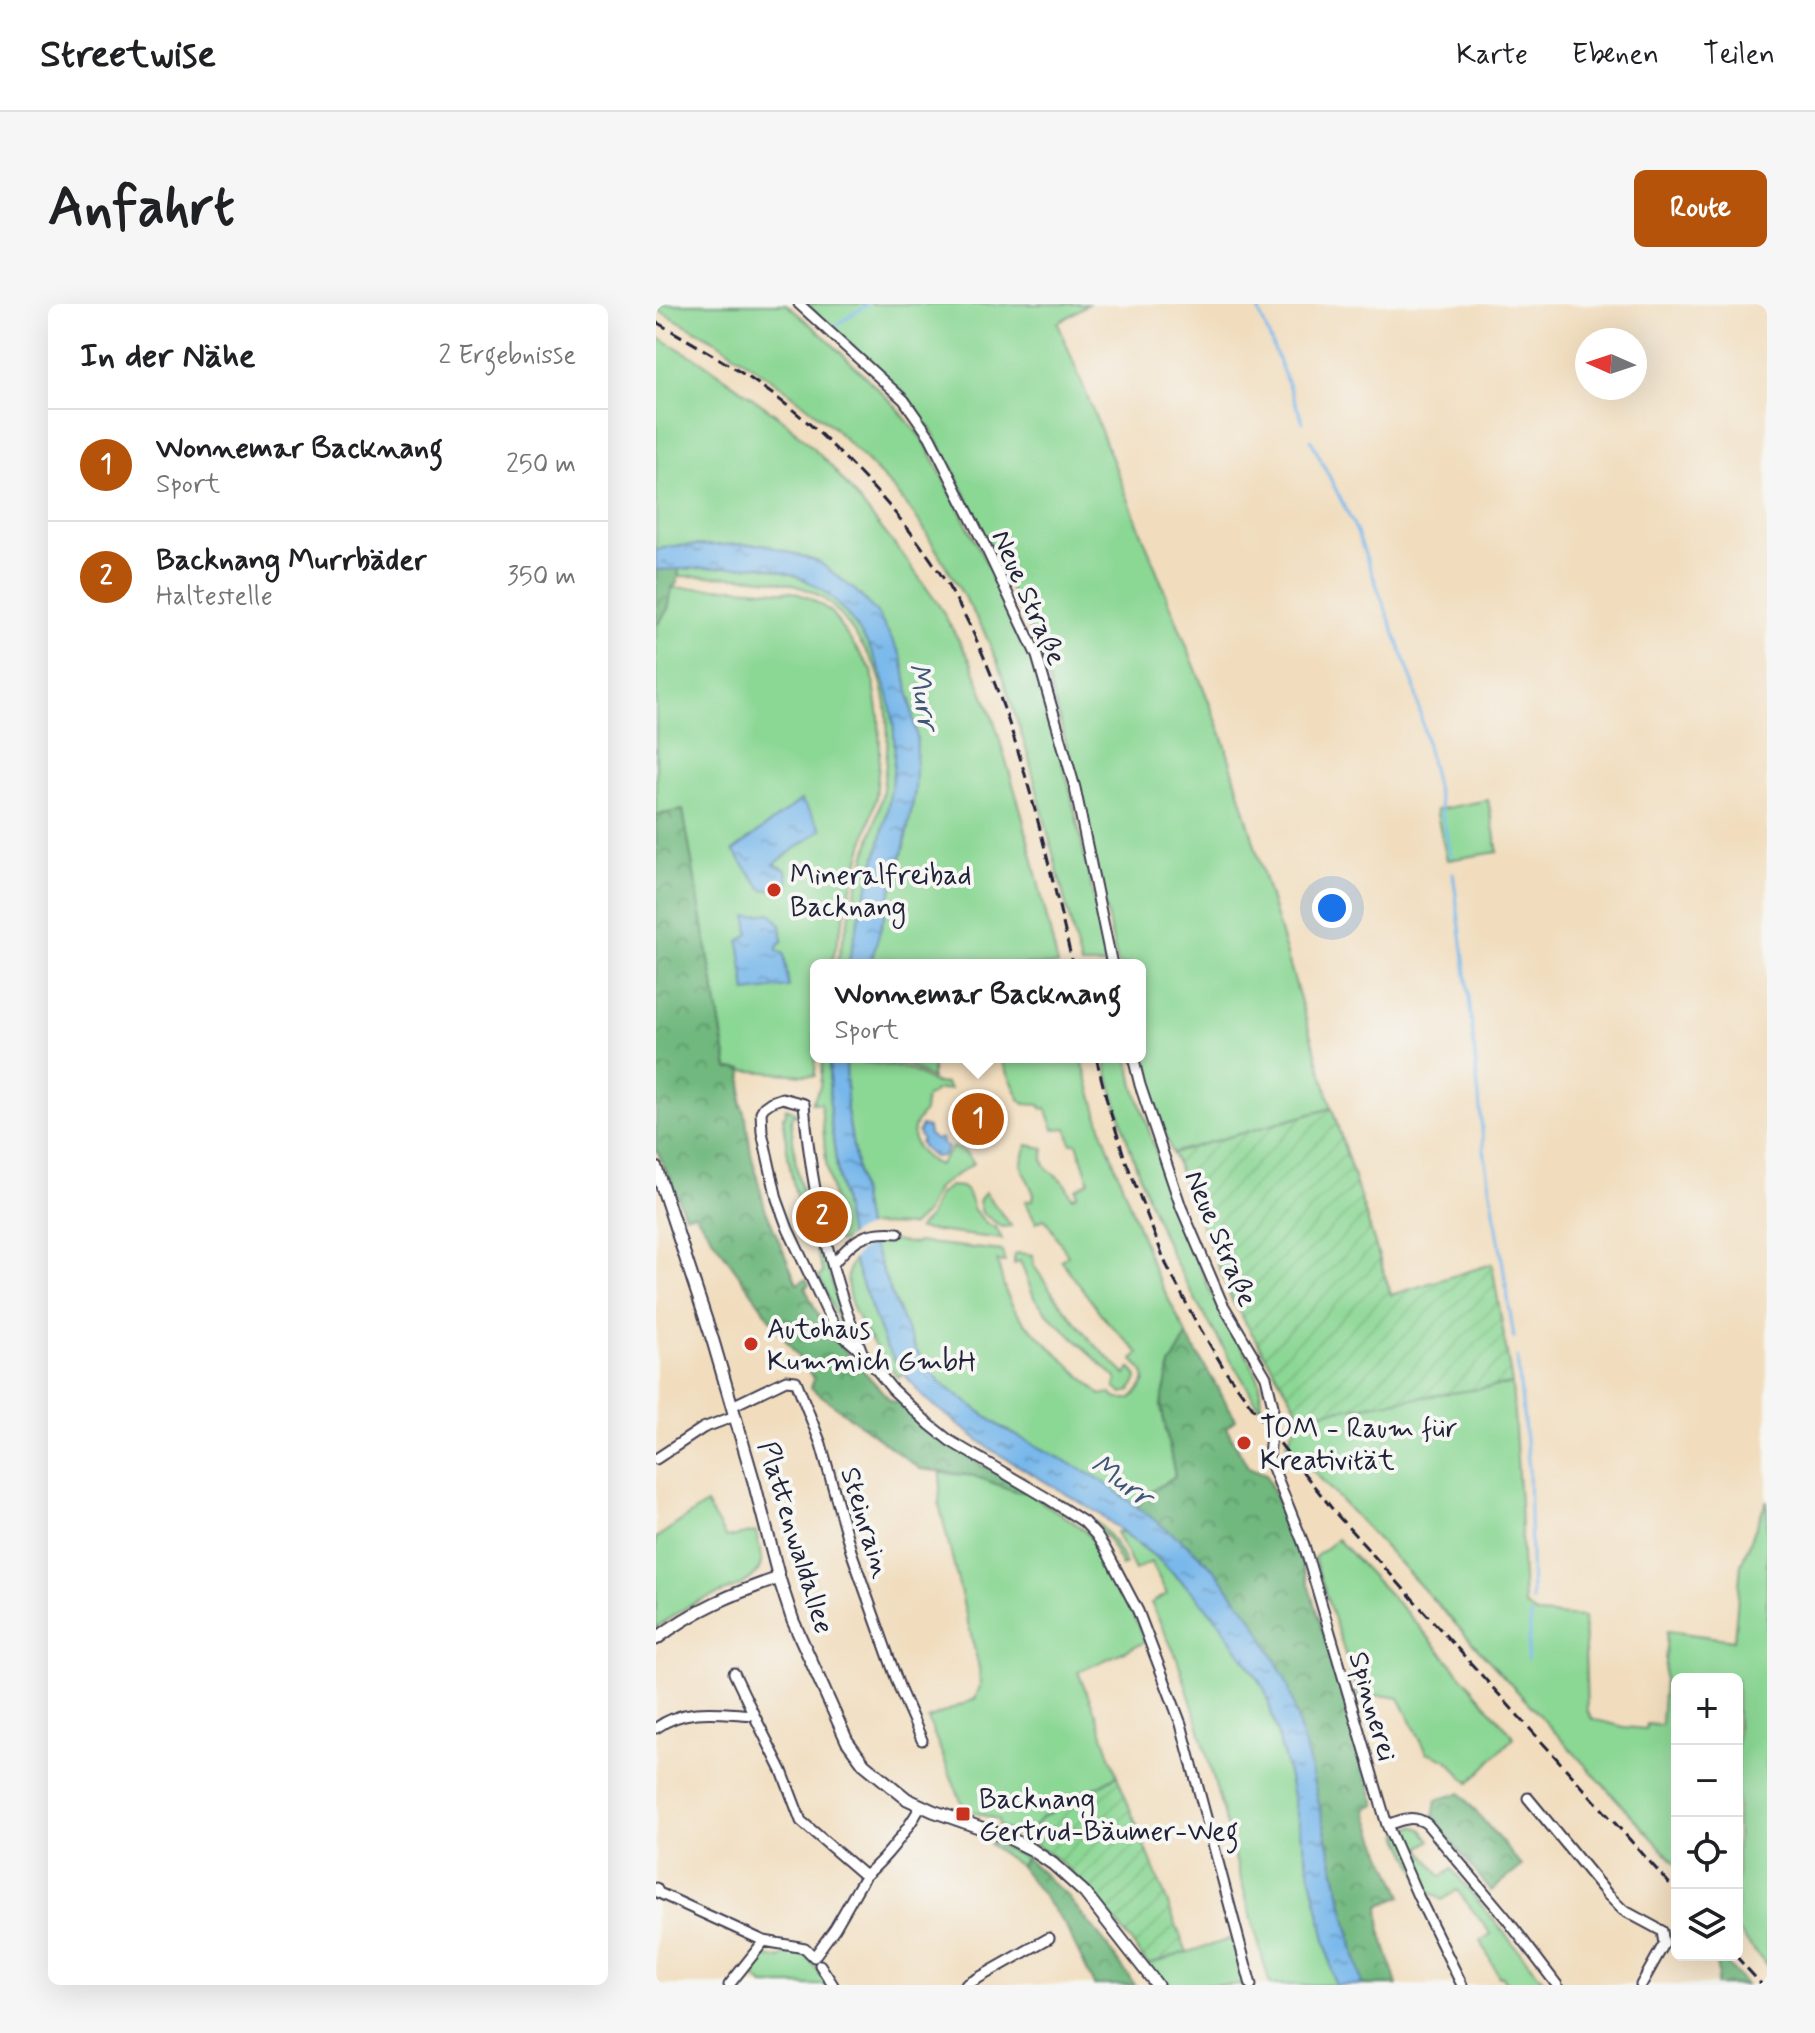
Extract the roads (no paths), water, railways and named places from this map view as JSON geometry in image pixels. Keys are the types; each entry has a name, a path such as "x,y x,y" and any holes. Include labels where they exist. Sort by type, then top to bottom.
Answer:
{"street":[{"name":"Neue Straße","path":"799,304 904,400 930,437 987,550 1037,656 1075,788 1111,959"},
{"name":"Neue Straße","path":"1134,1063 1181,1207 1222,1303 1266,1377 1273,1406 1270,1431"},
{"path":"862,1352 842,1302 833,1264 810,1161 804,1104 776,1099 766,1105 761,1115 764,1147 777,1199 799,1254 840,1333 862,1352 892,1389 930,1425 950,1441 1084,1522 1106,1550 1138,1611 1181,1724 1251,1985"},
{"name":"Plattenwaldallee","path":"656,1168 660,1194 713,1341 793,1621 847,1741 864,1764 898,1793 921,1806 1007,1837 1053,1864 1085,1893 1157,1985"},
{"path":"833,1264 855,1241 868,1234 898,1233"},
{"name":"Steinrain","path":"734,1411 786,1380 796,1381 821,1444 851,1551 901,1692 922,1740"},
{"path":"656,1459 734,1411"},
{"name":"Spinnerei","path":"1270,1431 1269,1458 1313,1572 1387,1825 1462,1985"},
{"path":"656,1639 681,1620 717,1600 779,1578"},
{"path":"734,1673 782,1771 801,1821 865,1876"},
{"path":"656,1728 697,1711 754,1715"},
{"path":"1528,1798 1623,1910 1662,1931 1664,1944 1641,1985"},
{"path":"657,1892 764,1941 778,1946 805,1948 814,1957 865,1876 881,1862 921,1806"},
{"path":"1387,1825 1405,1818 1420,1819 1427,1824 1506,1918 1557,1985"},
{"path":"966,1985 1049,1938"},
{"path":"729,1985 764,1941"},
{"path":"820,1965 833,1985"}],"water":[{"path":"763,544 819,562 856,591 877,613 902,657 917,738 915,791 904,847 872,959 849,959 881,838 894,766 894,730 888,695 876,660 845,612 814,585 790,574 760,566 656,570 656,550 672,546"},
{"path":"801,800 822,829 774,864 786,870 789,888 763,890 733,851"},
{"path":"771,913 781,925 783,941 777,950 784,954 789,987 746,992 739,941 749,934 747,916"},
{"path":"829,1063 846,1063 847,1111 866,1227 916,1350 940,1382 1002,1428 1100,1479 1188,1545 1215,1570 1254,1621 1287,1682 1362,1985 1335,1985 1286,1765 1265,1690 1219,1621 1158,1559 1100,1514 990,1449 923,1397 885,1345 853,1259 830,1117"},
{"path":"921,1126 928,1128 929,1135 937,1141 940,1138 943,1140 941,1143 948,1148 943,1156 934,1157 920,1143 922,1140 918,1133"}],"waterway":[{"path":"835,326 868,304"},
{"path":"1256,304 1303,422"},
{"path":"1311,440 1356,530 1414,685 1451,856"},
{"path":"1453,873 1484,1150 1501,1252"},
{"path":"1501,1252 1514,1338"},
{"path":"1517,1357 1529,1469 1532,1601"},
{"path":"1527,1659 1531,1615"}],"railway":[{"path":"656,322 738,370 805,420 879,494 935,565 969,624 1003,707 1042,835 1072,959"},
{"path":"1098,1063 1124,1156 1166,1264 1225,1370 1338,1516 1674,1889"},
{"path":"1740,1961 1762,1985"}],"place":[{"name":"Mineralfreibad Backnang","path":"774,890"},
{"name":"Wonnemar Backnang","path":"978,1119"},
{"name":"Backnang Murrbäder","path":"822,1217"},
{"name":"Autohaus Kummich GmbH","path":"751,1344"},
{"name":"TOM - Raum für Kreativität","path":"1244,1443"},
{"name":"Backnang Gertrud-Bäumer-Weg","path":"963,1814"}],"water label":[{"name":"Murr","path":"924,696"},
{"name":"Murr","path":"1122,1480"}]}
